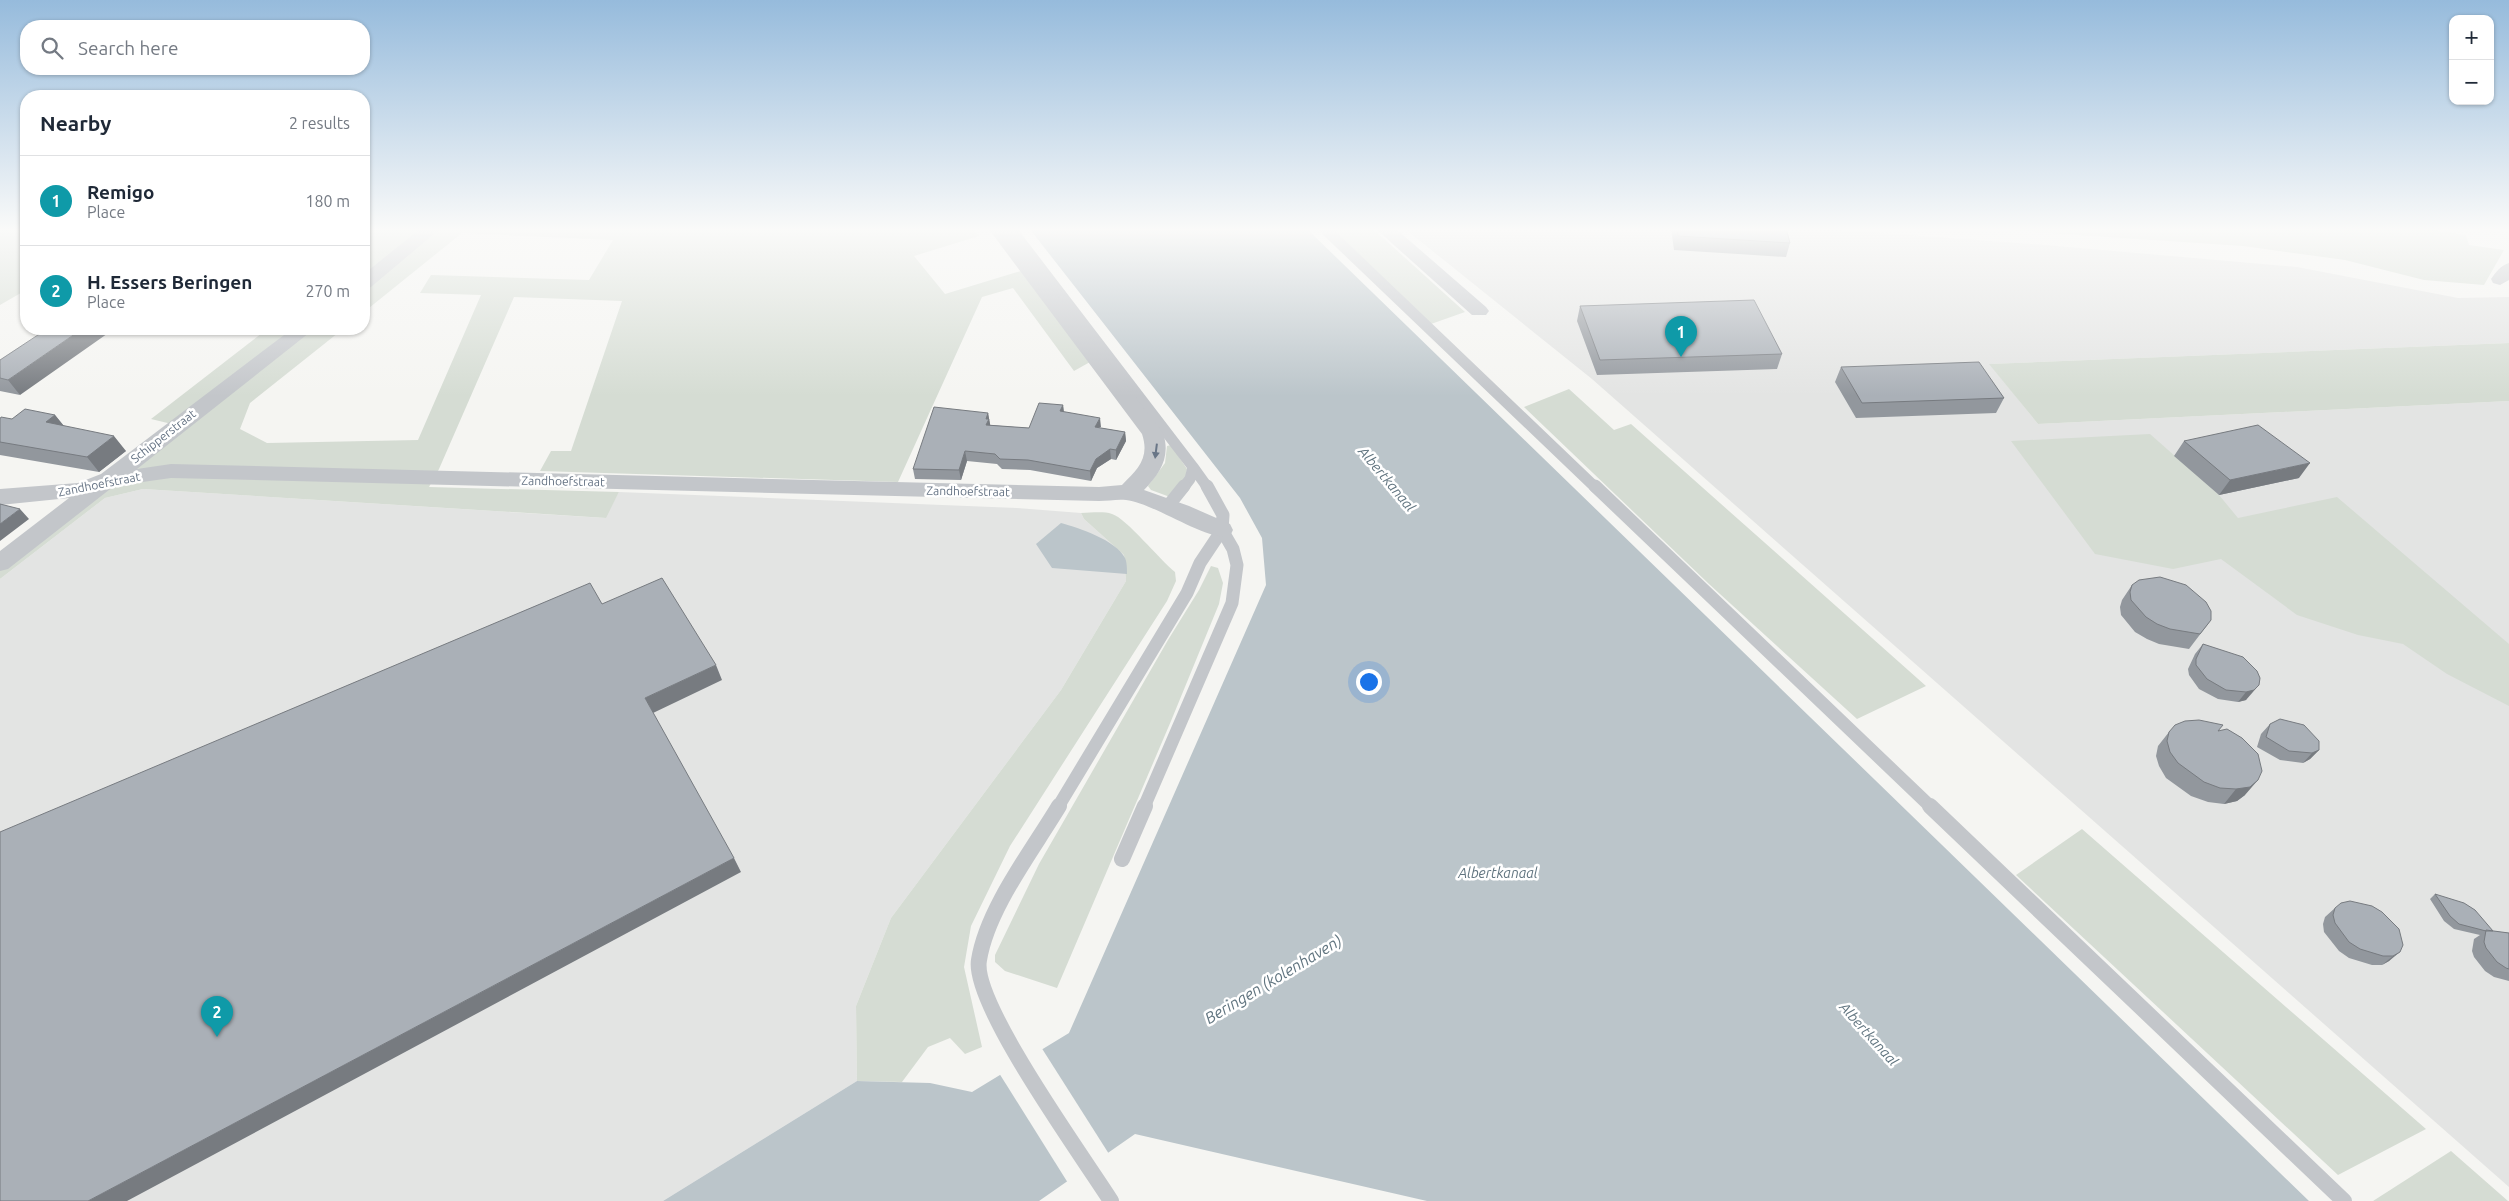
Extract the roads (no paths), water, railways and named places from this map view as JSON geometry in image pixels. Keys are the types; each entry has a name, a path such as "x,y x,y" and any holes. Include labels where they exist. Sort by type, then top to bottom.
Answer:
{"street":[{"path":"1039,284 1152,433 1157,443 1154,463 1128,492"},
{"path":"1448,284 1479,311"},
{"name":"Schipperstraat","path":"0,563 296,335"},
{"name":"Zandhoefstraat","path":"0,497 81,490 107,480 171,471 1099,494 1128,492 1168,506 1222,530"}],"lane":[{"path":"1053,284 1208,487 1223,515 1222,530 1200,563 1186,593 991,918 978,962 987,1002 1007,1040 1107,1196"},
{"path":"1383,284 2344,1201"},
{"path":"1168,506 1190,479 1193,467"},
{"path":"1122,860 1232,603 1238,563 1234,546 1222,530"}],"water":[{"name":"Albertkanaal","path":"1073,284 1364,284 2309,1201 1427,1201 1135,1134 1039,1201 663,1201 857,1081 930,1083 972,1092 1069,1033 1266,585 1262,538 1240,498"},
{"path":"1061,523 1106,540 1114,546 1125,558 1127,574 1052,568 1036,544"}],"place":[{"name":"Remigo","path":"1681,357"},
{"name":"H. Essers Beringen","path":"217,1037"}],"water label":[{"name":"Beringen (kolenhaven)","path":"1273,979"}]}
